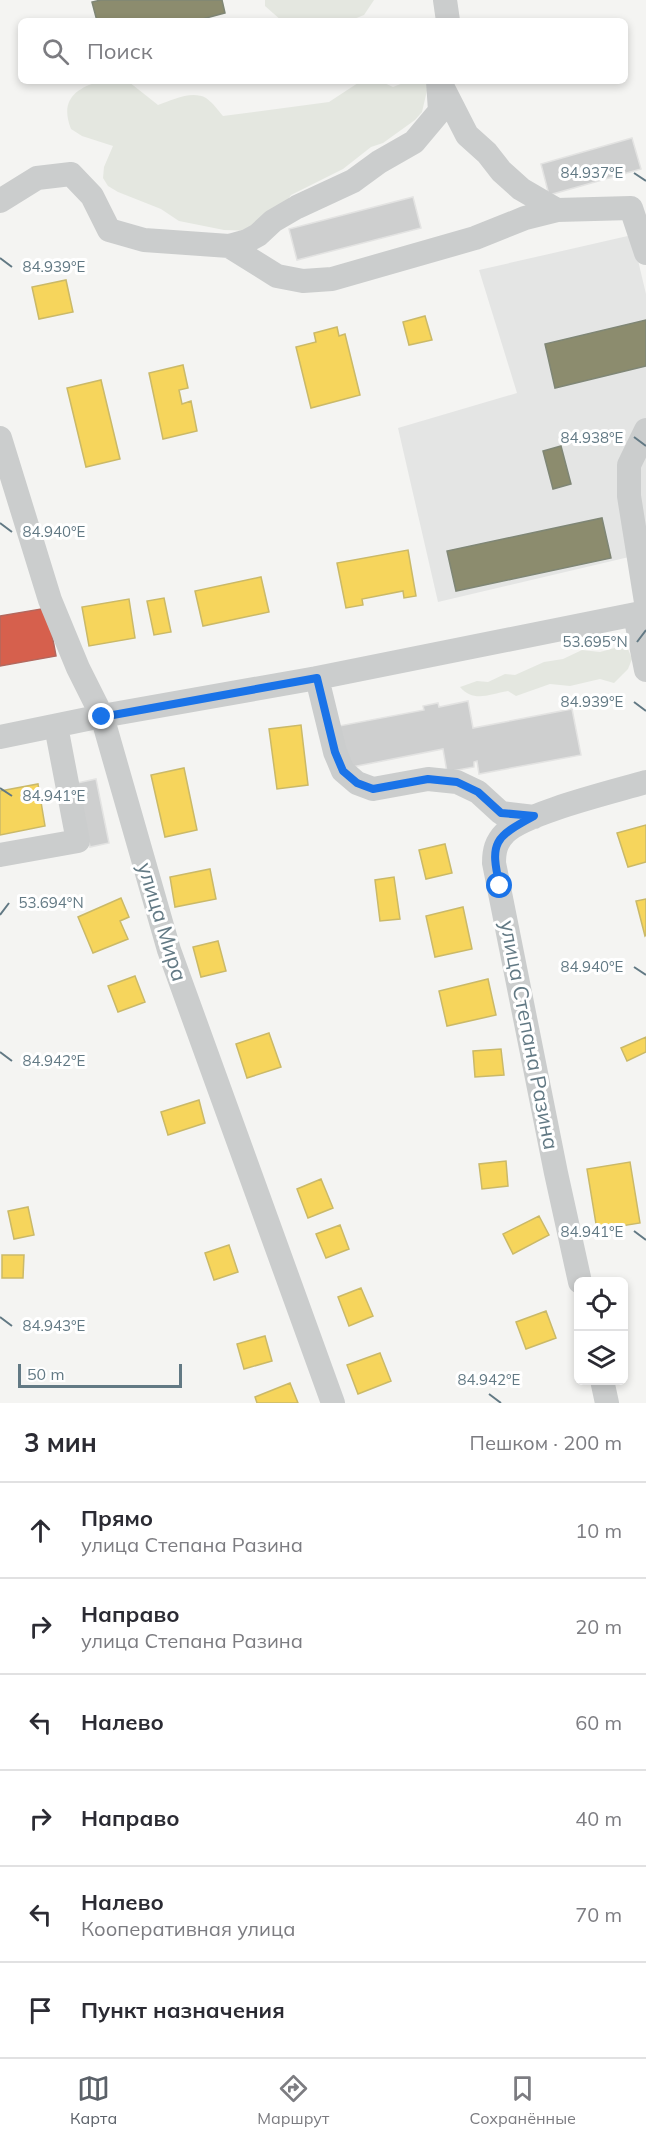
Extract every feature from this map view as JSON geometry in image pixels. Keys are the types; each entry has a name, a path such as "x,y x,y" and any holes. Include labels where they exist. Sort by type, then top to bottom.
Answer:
{"street":[{"path":"445,0 448,18"},
{"path":"0,201 37,178 71,174 92,196 109,230 144,240 229,246 248,242 273,221 353,181 379,162 414,142 440,111 439,84"},
{"path":"441,84 467,135 521,189 557,210"},
{"path":"229,246 277,276 303,281 333,279 474,238 525,218 557,210 631,208 646,253"},
{"path":"646,430 629,465 628,496 642,610 646,670"},
{"name":"улица Мира","path":"0,438 50,600 78,668 102,717 169,950 333,1403"},
{"path":"0,737 317,678 642,610"},
{"path":"317,678 339,762 343,771 357,783 373,789 428,779 457,782 478,792 501,813 534,816"},
{"path":"0,855 78,841 56,726"},
{"name":"улица Степана Разина","path":"579,1277 494,862 495,849 507,830 534,816 646,782"},
{"path":"603,1385 607,1403"}],"shaded area":[{"path":"265,0 374,0 364,15 356,18 279,18 265,6"},
{"path":"91,84 132,84 158,105 182,97 200,96 206,98 223,116 329,102 356,84 386,84 393,87 400,84 429,84 422,112 415,120 383,143 371,147 343,169 291,195 278,214 258,231 224,230 179,221 161,209 108,186 103,178 104,167 113,146 82,136 71,129 68,119 68,104 76,92"},
{"path":"632,235 646,294 646,553 438,602 398,428 517,393 479,270"},
{"path":"618,647 628,649 632,659 628,669 614,683 600,679 570,686 550,684 516,696 508,691 476,696 465,692 460,687 477,681 488,682 505,674 515,675 544,662 563,659 582,650 600,652"}],"building: Жильё":[{"path":"66,280 73,312 39,319 32,287"},
{"path":"425,316 432,340 409,345 403,322"},
{"path":"337,327 339,336 345,334 360,395 311,408 296,347 316,342 314,333"},
{"path":"183,365 188,388 179,390 182,404 191,401 197,431 163,439 149,373"},
{"path":"101,380 120,459 86,467 67,388"},
{"path":"408,550 416,596 404,598 403,591 362,599 363,605 346,608 337,563"},
{"path":"261,577 269,612 203,626 195,591"},
{"path":"164,598 171,632 154,635 147,601"},
{"path":"129,599 135,638 89,646 82,607"},
{"path":"301,725 308,785 277,789 269,729"},
{"path":"184,768 197,830 165,837 151,775"},
{"path":"38,784 45,826 0,835 0,791"},
{"path":"646,825 646,862 628,867 617,833"},
{"path":"445,844 452,873 426,879 419,850"},
{"path":"210,869 216,899 175,907 170,877"},
{"path":"394,877 400,919 380,921 375,880"},
{"path":"121,898 129,917 120,921 128,939 93,953 78,917"},
{"path":"646,899 646,935 645,936 636,901"},
{"path":"463,907 472,949 435,957 426,916"},
{"path":"218,941 226,971 201,977 193,947"},
{"path":"135,976 145,1002 118,1012 108,986"},
{"path":"488,979 496,1015 447,1026 439,991"},
{"path":"269,1033 281,1067 247,1078 236,1044"},
{"path":"646,1037 646,1052 627,1061 621,1048"},
{"path":"501,1049 504,1075 475,1077 473,1051"},
{"path":"199,1100 205,1123 168,1135 161,1112"},
{"path":"506,1161 508,1186 482,1189 479,1164"},
{"path":"630,1162 640,1223 597,1230 587,1169"},
{"path":"321,1179 333,1208 308,1218 297,1189"},
{"path":"28,1207 34,1235 14,1239 8,1211"},
{"path":"539,1216 549,1235 513,1254 503,1234"},
{"path":"340,1225 349,1249 326,1258 316,1234"},
{"path":"229,1245 238,1272 214,1280 205,1253"},
{"path":"2,1255 24,1255 23,1278 2,1278"},
{"path":"361,1288 373,1316 349,1326 338,1297"},
{"path":"546,1311 556,1338 526,1349 516,1322"},
{"path":"265,1336 272,1361 244,1369 237,1344"},
{"path":"380,1353 391,1381 358,1394 347,1365"},
{"path":"290,1383 298,1403 257,1403 255,1397"}],"building: Торговля":[{"path":"47,608 56,656 0,666 0,616"}],"building: Промзона":[{"path":"101,0 222,0 225,13 206,18 96,18 92,2"},
{"path":"646,320 646,366 555,388 545,344"},
{"path":"561,446 571,484 553,489 543,451"},
{"path":"602,518 611,558 456,591 447,551"}],"building: Прочее":[{"path":"632,138 641,169 549,195 541,164"},
{"path":"413,197 421,228 297,260 289,229"},
{"path":"468,701 473,728 572,709 581,755 479,774 477,761 474,762 474,767 447,772 443,749 347,768 339,726 424,710 423,706 438,703 439,707"},
{"path":"96,779 109,843 90,847 77,783"}],"route":[{"path":"102,717 317,678 335,752 343,771 357,783 373,789 428,779 457,782 478,792 501,813 534,816 507,830 500,838 495,849 494,862 500,886"}]}
